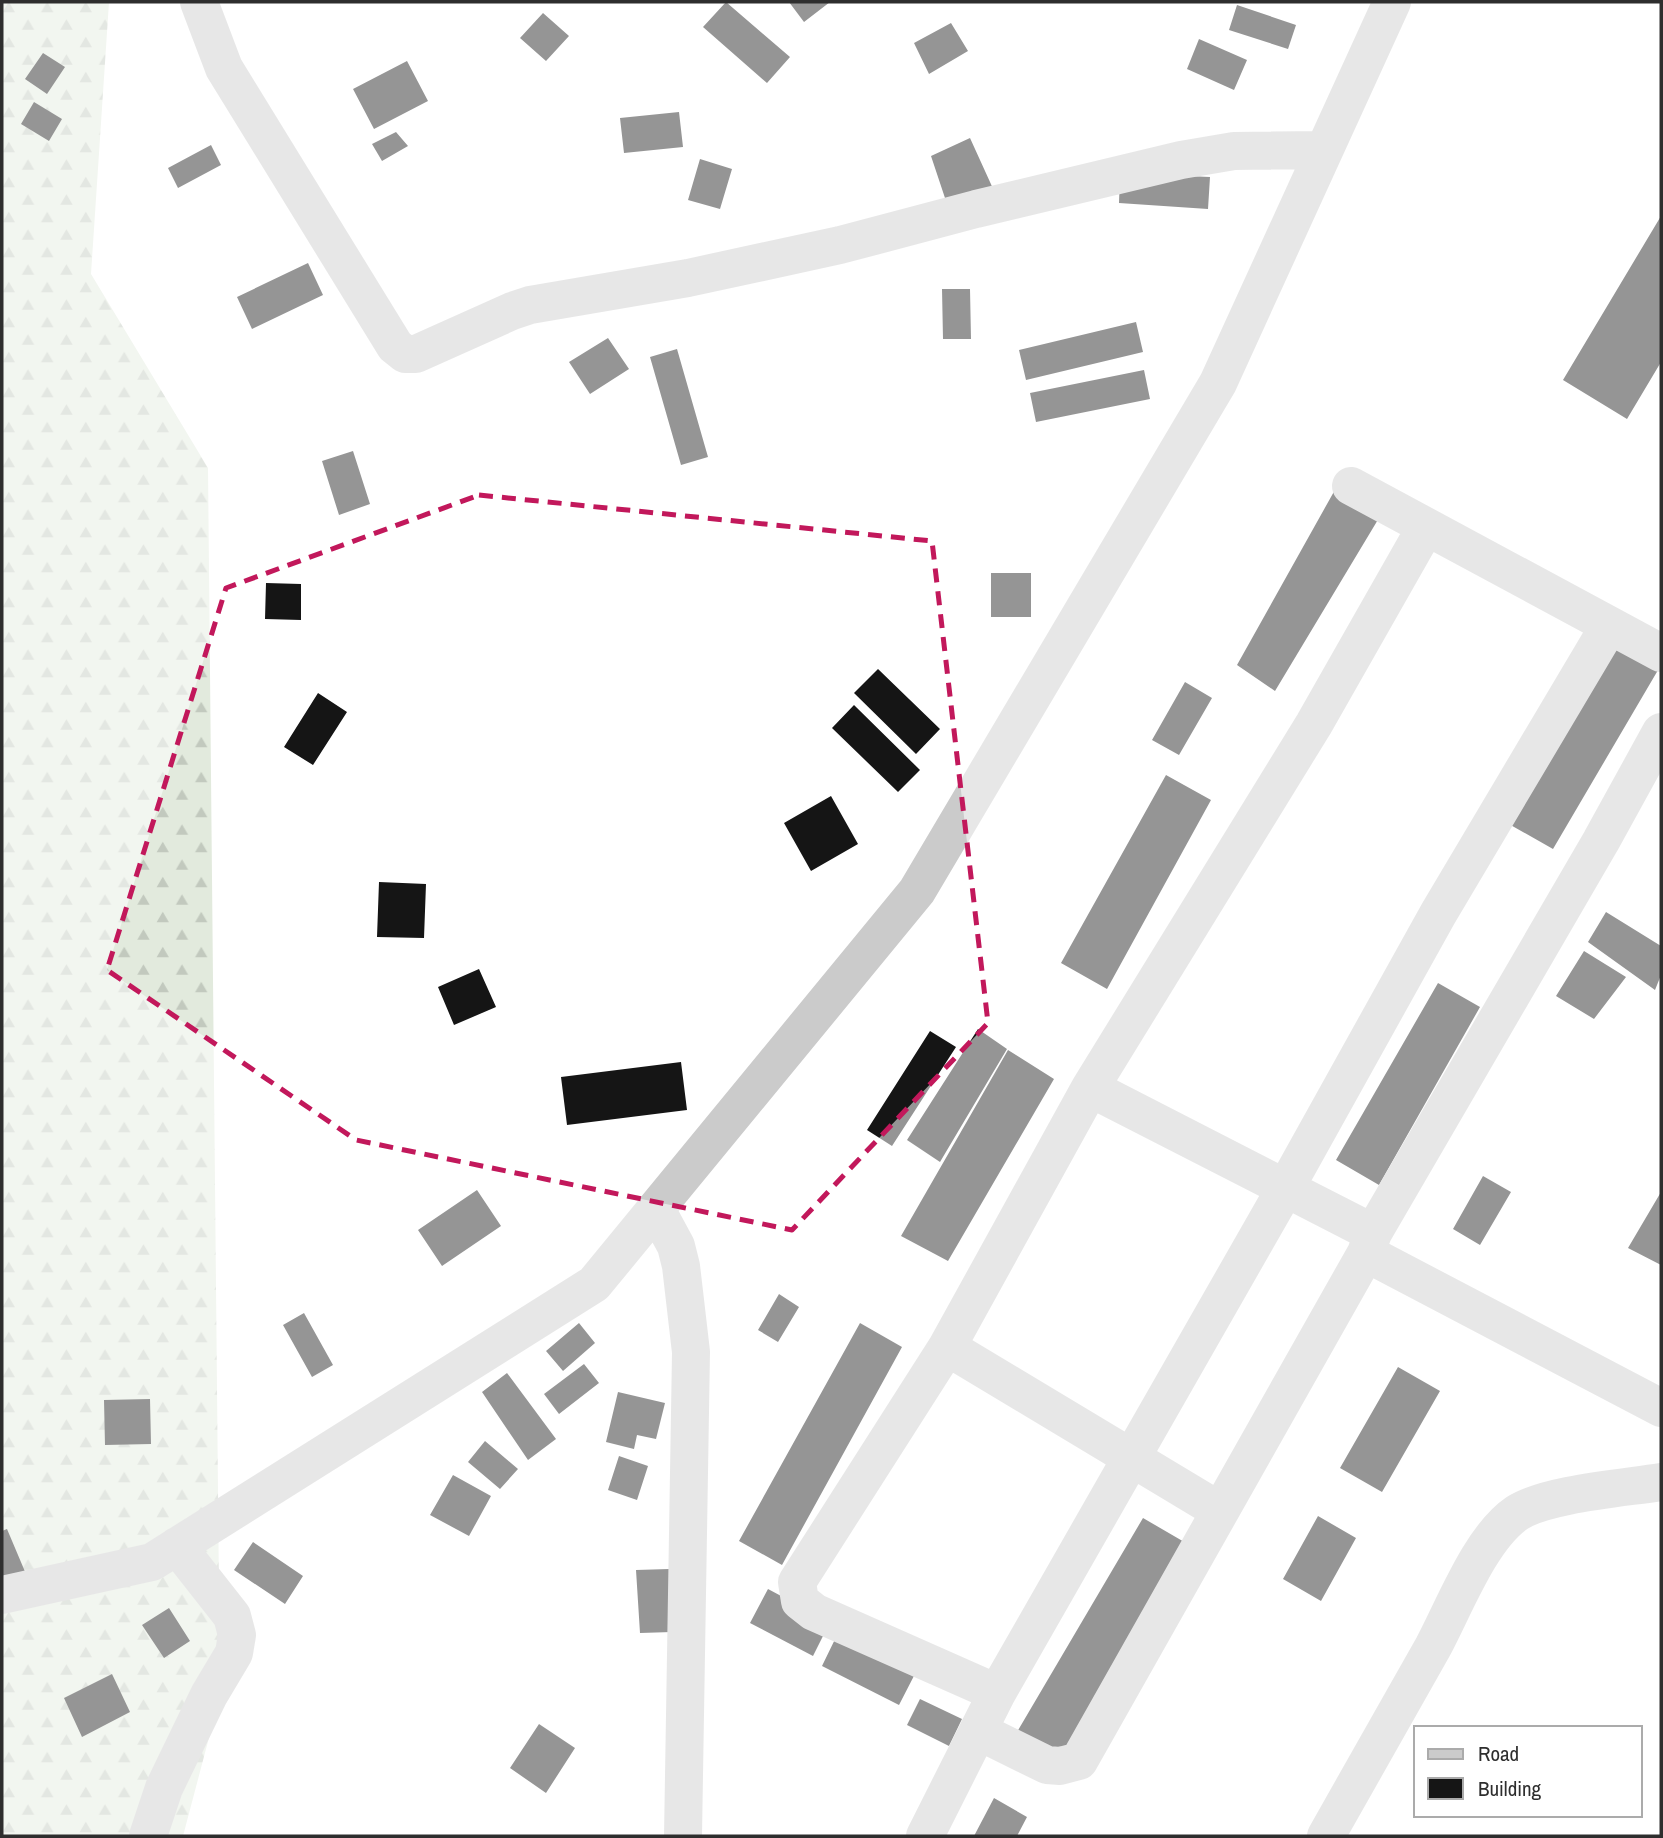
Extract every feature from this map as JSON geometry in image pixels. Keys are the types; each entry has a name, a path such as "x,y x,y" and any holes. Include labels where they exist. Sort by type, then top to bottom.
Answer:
{"street":[{"path":"199,2 224,68 395,346 405,354 416,354 530,305 688,278 840,245 1181,160 1234,151 1324,150"},
{"path":"2,1595 152,1562 594,1284 918,891 1218,383 1392,2"},
{"path":"1351,486 1661,653"},
{"path":"998,1693 814,1612 800,1601 797,1582 947,1347 1090,1088 1314,724 1426,527"},
{"path":"925,1836 998,1693 1438,914 1609,625"},
{"path":"978,1731 1047,1765 1060,1766 1079,1762 1369,1243 1661,732"},
{"path":"1090,1088 1285,1189 1369,1243 1661,1408"},
{"path":"656,1209 676,1246 681,1266 691,1352 683,1836"},
{"path":"947,1347 1220,1511"},
{"path":"1326,1836 1433,1646 1472,1569 1501,1526 1519,1512 1549,1500 1661,1482"},
{"path":"148,1836 163,1788 209,1695 234,1653 237,1635 232,1616 177,1546"}],"highlighted area":[{"path":"479,495 932,541 988,1023 792,1230 356,1140 107,970 226,588"}],"green space":[{"path":"2,2 109,2 91,274 208,468 220,1696 183,1836 2,1836"}],"building":[{"path":"726,2 790,57 767,83 703,27"},
{"path":"789,2 830,2 804,22"},
{"path":"1237,5 1296,25 1288,49 1229,30"},
{"path":"543,13 569,36 546,61 520,38"},
{"path":"951,23 968,51 929,74 914,43"},
{"path":"1199,39 1247,60 1234,90 1187,69"},
{"path":"43,53 65,67 47,94 25,79"},
{"path":"407,61 428,101 374,129 353,89"},
{"path":"34,102 62,119 49,141 21,124"},
{"path":"679,112 683,147 624,153 620,118"},
{"path":"396,132 408,146 382,161 372,144"},
{"path":"970,138 995,193 950,213 931,156"},
{"path":"211,145 221,165 178,188 168,168"},
{"path":"700,159 732,169 720,209 688,200"},
{"path":"1120,173 1210,177 1208,209 1119,203"},
{"path":"1661,216 1661,362 1627,419 1563,380"},
{"path":"308,263 323,295 252,329 237,297"},
{"path":"942,289 970,289 971,339 943,339"},
{"path":"1136,322 1143,352 1026,380 1019,350"},
{"path":"608,338 629,369 590,394 569,362"},
{"path":"677,349 708,457 681,465 650,357"},
{"path":"1144,370 1150,399 1036,422 1030,393"},
{"path":"353,451 370,504 339,515 322,461"},
{"path":"1336,488 1382,513 1275,691 1237,665"},
{"path":"991,573 1031,573 1031,617 991,617"},
{"path":"266,583 301,584 301,620 265,619"},
{"path":"1616,638 1661,665 1553,849 1507,823"},
{"path":"878,669 940,729 916,754 854,693"},
{"path":"1185,682 1212,698 1179,755 1152,740"},
{"path":"318,693 347,712 313,765 284,747"},
{"path":"854,705 920,770 898,792 832,728"},
{"path":"1166,775 1211,800 1107,989 1061,963"},
{"path":"831,796 858,844 811,871 784,823"},
{"path":"379,882 426,884 424,938 377,937"},
{"path":"1606,912 1661,946 1661,975 1655,990 1588,942"},
{"path":"1584,951 1626,977 1594,1019 1556,996"},
{"path":"479,969 496,1007 454,1025 438,987"},
{"path":"1438,983 1480,1007 1379,1185 1336,1160"},
{"path":"978,1029 1007,1049 940,1162 907,1140"},
{"path":"930,1031 956,1047 892,1146 867,1130"},
{"path":"1008,1050 1054,1079 948,1261 901,1236"},
{"path":"681,1062 687,1110 567,1125 561,1077"},
{"path":"1483,1176 1511,1192 1480,1245 1453,1229"},
{"path":"477,1190 501,1226 442,1266 418,1230"},
{"path":"1661,1192 1661,1265 1628,1248"},
{"path":"779,1294 799,1307 778,1342 758,1330"},
{"path":"304,1313 333,1365 312,1377 283,1325"},
{"path":"579,1323 595,1343 563,1371 546,1351"},
{"path":"860,1323 902,1347 782,1565 739,1541"},
{"path":"584,1364 599,1383 559,1414 544,1394"},
{"path":"1398,1367 1440,1391 1382,1492 1340,1468"},
{"path":"507,1373 556,1439 528,1460 482,1392"},
{"path":"618,1392 665,1403 656,1439 637,1435 634,1449 606,1442"},
{"path":"150,1399 151,1444 105,1445 104,1400"},
{"path":"485,1441 518,1469 500,1489 468,1462"},
{"path":"619,1456 648,1466 637,1500 608,1490"},
{"path":"453,1475 491,1496 469,1536 430,1515"},
{"path":"1318,1516 1356,1538 1321,1601 1283,1579"},
{"path":"1143,1518 1186,1543 1061,1758 1017,1732"},
{"path":"7,1529 26,1574 2,1585 2,1531"},
{"path":"253,1542 303,1576 285,1604 234,1570"},
{"path":"669,1569 672,1632 640,1633 636,1570"},
{"path":"768,1589 830,1622 813,1656 750,1623"},
{"path":"169,1608 190,1641 164,1658 142,1625"},
{"path":"839,1631 917,1670 899,1705 822,1666"},
{"path":"112,1674 130,1712 82,1737 64,1698"},
{"path":"920,1699 962,1719 949,1746 907,1725"},
{"path":"539,1724 575,1748 546,1793 510,1768"},
{"path":"994,1798 1027,1817 1017,1836 974,1836"}]}
